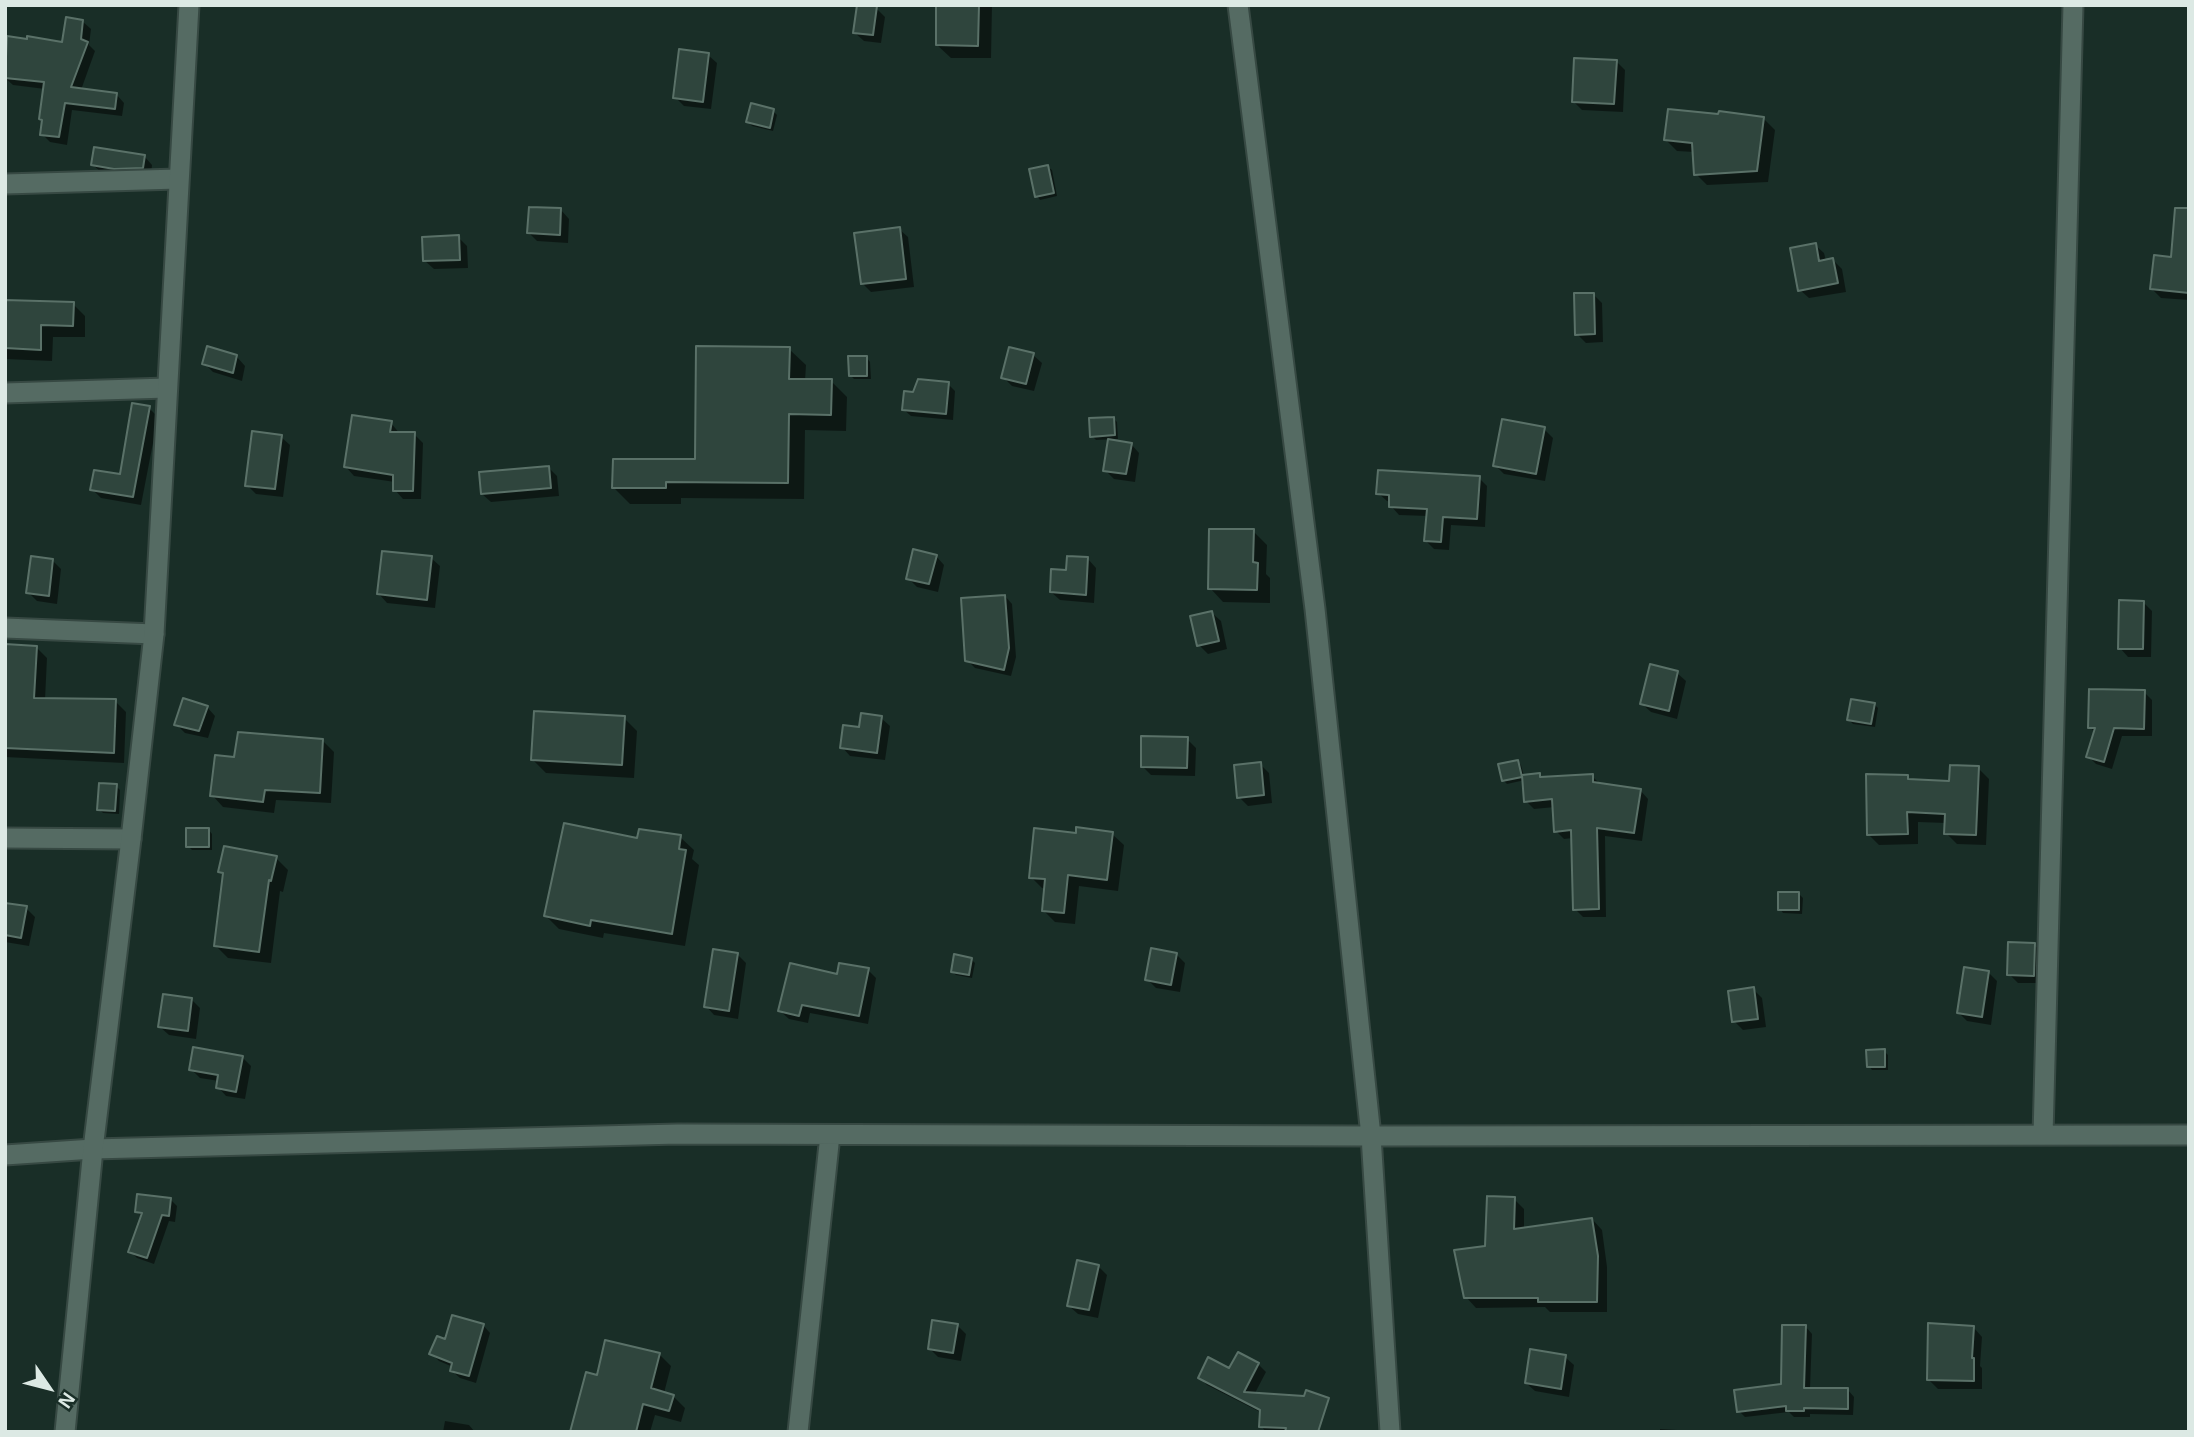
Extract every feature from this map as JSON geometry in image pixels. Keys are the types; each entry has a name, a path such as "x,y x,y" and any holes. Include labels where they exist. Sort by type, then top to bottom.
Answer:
{"street":[{"path":"65,1432 93,1149 154,634 189,5"},
{"path":"1238,5 1315,609 1371,1136 1390,1432"},
{"path":"2043,1135 2073,5"},
{"path":"5,184 178,179"},
{"path":"5,393 167,388"},
{"path":"5,628 154,634"},
{"path":"5,838 131,839"},
{"path":"5,1155 93,1149 678,1134 2189,1135"},
{"path":"798,1432 830,1135"}],"building":[{"path":"857,5 877,6 873,35 853,33"},
{"path":"936,5 979,5 978,46 936,45"},
{"path":"66,17 83,20 81,39 88,42 71,87 117,93 115,109 65,103 59,137 40,135 42,120 39,119 44,82 5,78 7,36 27,39 27,36 62,42"},
{"path":"679,49 709,53 703,102 673,98"},
{"path":"1574,58 1617,60 1614,104 1572,102"},
{"path":"751,103 774,109 770,128 746,122"},
{"path":"1668,109 1718,114 1719,111 1764,117 1757,171 1694,175 1692,143 1664,140"},
{"path":"94,147 145,155 143,168 114,169 91,165"},
{"path":"1048,165 1054,193 1035,197 1029,169"},
{"path":"529,207 561,208 560,235 527,233"},
{"path":"2175,208 2189,208 2189,293 2150,289 2154,255 2171,257"},
{"path":"900,227 906,279 861,284 854,233"},
{"path":"459,235 460,260 423,261 422,237"},
{"path":"1816,243 1819,261 1833,258 1838,283 1798,291 1790,248"},
{"path":"1574,293 1594,293 1595,334 1575,335"},
{"path":"5,300 74,302 73,326 41,325 41,350 5,348"},
{"path":"207,346 237,355 233,373 202,364"},
{"path":"696,346 790,347 789,379 832,379 831,415 789,414 788,483 666,482 666,488 612,488 613,459 695,459"},
{"path":"1009,347 1034,353 1026,384 1001,378"},
{"path":"848,356 867,356 867,376 849,376"},
{"path":"918,379 949,382 946,414 902,410 904,391 913,392"},
{"path":"132,403 150,406 133,497 90,490 94,470 120,474"},
{"path":"352,415 392,421 390,432 415,432 413,491 393,491 393,475 344,467"},
{"path":"1114,417 1115,435 1090,437 1089,418"},
{"path":"1502,419 1545,427 1536,474 1493,466"},
{"path":"252,431 282,435 275,489 245,486"},
{"path":"1108,439 1132,443 1126,474 1103,471"},
{"path":"549,466 551,488 481,494 479,472"},
{"path":"1378,470 1480,476 1477,519 1443,517 1441,542 1424,541 1427,509 1389,507 1389,495 1376,494"},
{"path":"1209,529 1254,529 1253,562 1258,563 1257,590 1208,589"},
{"path":"913,549 937,555 929,584 906,579"},
{"path":"382,551 432,556 427,600 377,594"},
{"path":"31,556 53,559 49,596 26,593"},
{"path":"1067,556 1088,557 1086,595 1050,592 1051,569 1066,570"},
{"path":"1005,595 1009,648 1004,670 965,661 961,598"},
{"path":"2119,600 2144,601 2143,649 2118,649"},
{"path":"1212,611 1219,641 1197,646 1190,616"},
{"path":"5,644 37,646 34,698 116,699 114,753 5,748"},
{"path":"1650,664 1678,671 1669,711 1640,704"},
{"path":"2089,689 2145,690 2144,729 2114,728 2104,762 2086,757 2095,728 2088,728"},
{"path":"183,698 208,706 199,731 174,725"},
{"path":"1851,699 1875,703 1871,724 1847,720"},
{"path":"534,711 625,716 622,765 531,760"},
{"path":"861,713 882,716 877,753 840,748 843,725 859,727"},
{"path":"238,732 323,739 320,793 265,790 263,802 210,796 215,755 234,757"},
{"path":"1141,736 1188,737 1187,768 1141,767"},
{"path":"1518,760 1522,777 1502,781 1498,764"},
{"path":"1261,762 1264,795 1237,798 1234,765"},
{"path":"1950,765 1979,766 1976,835 1944,834 1945,814 1907,812 1908,834 1867,835 1866,774 1908,775 1908,779 1949,781"},
{"path":"1540,773 1540,777 1593,774 1593,782 1641,789 1634,833 1597,828 1599,909 1573,910 1571,830 1554,832 1552,799 1524,802 1522,775"},
{"path":"99,783 117,784 115,811 97,810"},
{"path":"564,823 637,838 639,829 681,835 679,849 686,850 672,934 591,920 590,926 544,916"},
{"path":"1076,827 1113,832 1107,880 1068,875 1064,913 1042,911 1045,879 1029,878 1034,828 1076,833"},
{"path":"186,828 209,828 209,847 186,847"},
{"path":"224,846 277,856 271,881 269,880 259,952 214,946 223,873 218,872"},
{"path":"1778,892 1799,892 1799,910 1778,910"},
{"path":"5,903 27,906 21,938 5,935"},
{"path":"2008,942 2035,943 2034,976 2007,975"},
{"path":"1151,948 1177,953 1171,985 1145,980"},
{"path":"713,949 738,953 729,1011 704,1007"},
{"path":"954,954 972,958 969,975 951,972"},
{"path":"790,963 837,974 839,963 869,968 859,1016 802,1005 799,1016 778,1011"},
{"path":"1964,967 1989,971 1982,1017 1957,1013"},
{"path":"1754,987 1758,1019 1732,1022 1728,991"},
{"path":"163,994 192,998 188,1031 158,1027"},
{"path":"193,1047 243,1056 236,1092 216,1088 218,1075 189,1070"},
{"path":"1885,1049 1885,1067 1867,1067 1866,1050"},
{"path":"137,1194 171,1198 169,1216 162,1215 147,1258 128,1252 142,1213 135,1212"},
{"path":"1487,1196 1515,1197 1514,1229 1592,1218 1598,1256 1597,1302 1538,1302 1538,1298 1464,1298 1454,1250 1485,1246"},
{"path":"1077,1260 1099,1265 1089,1310 1067,1306"},
{"path":"452,1315 484,1324 469,1376 450,1371 452,1363 429,1354 437,1336 445,1339"},
{"path":"932,1320 958,1324 953,1353 928,1349"},
{"path":"1928,1323 1974,1326 1974,1381 1927,1380"},
{"path":"1782,1325 1806,1325 1804,1388 1848,1388 1848,1409 1804,1408 1804,1411 1786,1411 1786,1406 1737,1412 1734,1390 1781,1384"},
{"path":"605,1340 660,1353 651,1388 674,1395 669,1411 643,1404 636,1432 570,1432 586,1372 597,1375"},
{"path":"1530,1349 1566,1355 1561,1389 1525,1383"},
{"path":"1238,1352 1259,1363 1244,1392 1304,1396 1306,1390 1329,1398 1318,1432 1285,1432 1286,1428 1259,1427 1260,1410 1198,1378 1208,1357 1229,1368"}]}
